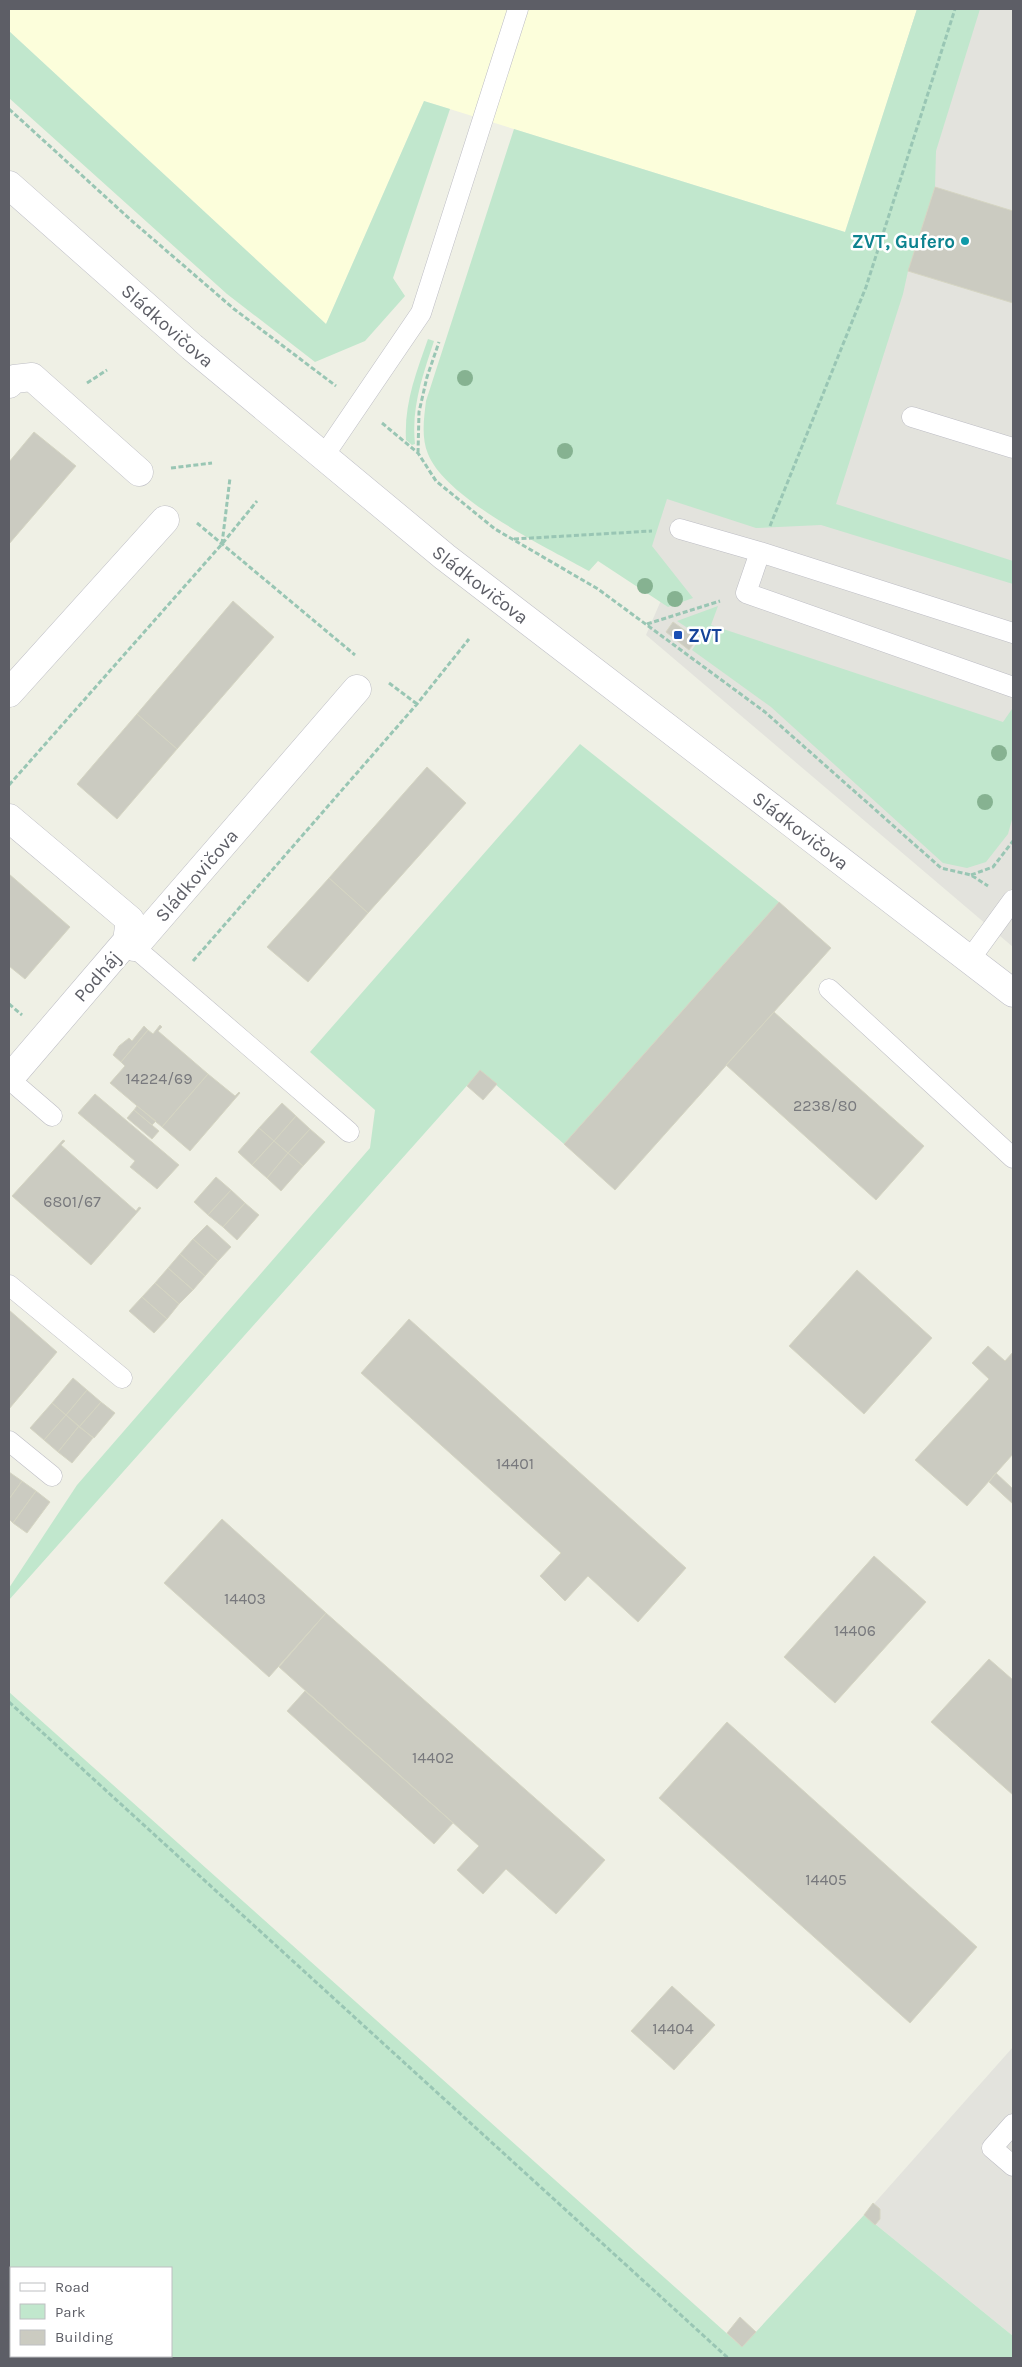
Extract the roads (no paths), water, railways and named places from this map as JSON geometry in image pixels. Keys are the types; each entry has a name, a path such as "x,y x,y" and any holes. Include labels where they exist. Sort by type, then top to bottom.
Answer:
{"main road":[{"name":"Sládkovičova","path":"9,185 192,348 507,606 1013,993"},
{"path":"9,384 14,379 32,377 139,472"},
{"path":"9,693 165,520"},
{"name":"Sládkovičova","path":"131,944 357,689"},
{"name":"Podháj","path":"9,818 130,920 131,944 9,1079"}],"lane":[{"path":"323,457 421,313 518,9"},
{"path":"912,417 1013,448"},
{"path":"680,529 760,552 1013,633"},
{"path":"760,552 746,593 1013,687"},
{"path":"970,960 1012,901"},
{"path":"131,944 349,1132"},
{"path":"829,989 1013,1158"},
{"path":"9,1079 52,1116"},
{"path":"9,1285 122,1378"},
{"path":"9,1441 52,1476"},
{"path":"1013,2124 992,2148 1013,2166"}],"place":[{"name":"ZVT, Gufero","path":"965,241"},
{"name":"ZVT","path":"678,635"}]}
